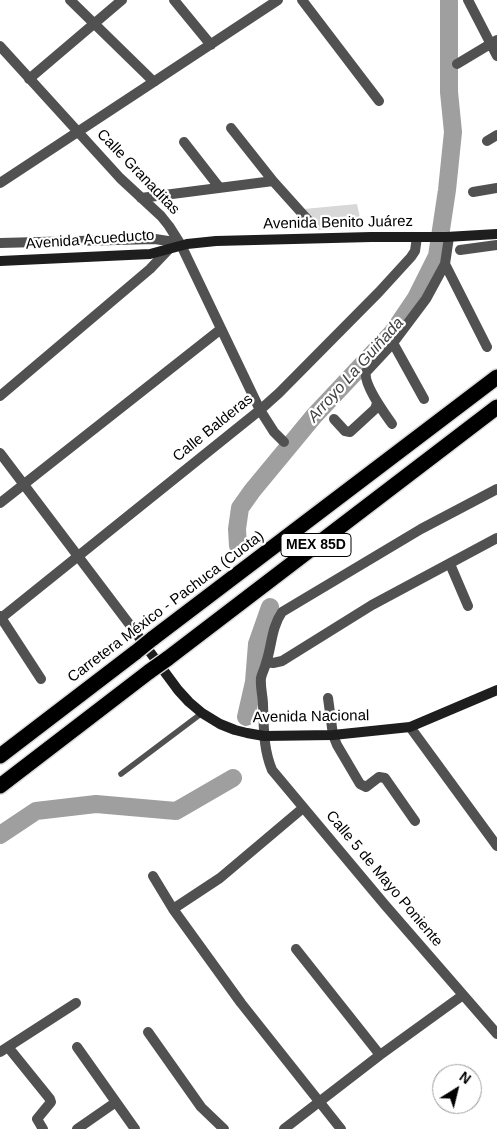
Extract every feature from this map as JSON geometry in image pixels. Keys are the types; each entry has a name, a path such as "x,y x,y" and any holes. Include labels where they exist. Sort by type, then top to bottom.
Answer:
{"highway":[{"name":"Carretera México - Pachuca (Cuota)","path":"0,756 497,376"},
{"name":"MEX 85D","path":"0,786 497,407"}],"main road":[{"name":"Avenida Benito Juárez","path":"181,245 216,241 266,239 448,237 497,234"},
{"name":"Avenida Acueducto","path":"0,261 150,254 181,245"},
{"name":"Avenida Nacional","path":"132,629 178,690 202,712 235,730 264,736 333,735 410,727 497,690"}],"street":[{"path":"70,0 154,82"},
{"path":"29,79 122,0"},
{"path":"174,0 211,45"},
{"path":"0,183 278,0"},
{"path":"302,0 379,101"},
{"path":"468,0 494,42 497,56"},
{"path":"457,64 494,42"},
{"name":"Calle Granaditas","path":"0,46 120,178 161,216 169,226 181,245 260,410 274,432 284,442"},
{"path":"231,128 273,181 308,220"},
{"path":"488,141 497,135"},
{"path":"184,142 220,187"},
{"path":"141,198 273,181"},
{"path":"473,192 497,188"},
{"name":"Calle Balderas","path":"1,617 279,393 379,292 415,251 422,237"},
{"path":"392,424 378,404 365,376 368,369 393,343 416,314 445,264 448,237"},
{"path":"0,243 155,239 168,240 181,245"},
{"path":"460,250 497,244"},
{"path":"0,396 150,269 168,250"},
{"path":"445,264 487,347"},
{"path":"0,503 221,329"},
{"path":"393,343 424,399"},
{"path":"334,419 348,432 375,409 378,404"},
{"path":"0,452 132,629"},
{"name":"Calle 5 de Mayo Poniente","path":"497,489 421,529 286,609 278,619 261,683 264,736 267,757 272,770 497,1034"},
{"path":"267,662 282,661 372,605 497,538"},
{"path":"450,564 468,606"},
{"path":"1,617 42,679"},
{"path":"328,698 333,735 360,784 367,786 380,777 385,778 415,821"},
{"path":"410,727 497,846"},
{"path":"173,909 220,878 303,808"},
{"path":"153,876 173,909 242,1003 341,1129"},
{"path":"296,948 380,1055"},
{"path":"284,1129 380,1055 463,995"},
{"path":"43,1129 37,1119 49,1106 50,1099 4,1049 76,1003"},
{"path":"148,1032 201,1107 224,1129"},
{"path":"77,1047 135,1129"},
{"path":"78,1129 116,1102"}],"lane":[{"path":"122,774 202,712"}],"shaded area":[{"path":"357,204 362,227 318,230 304,209"}],"waterway":[{"name":"Arroyo La Guiñada","path":"238,546 237,529 240,508 314,416 393,332 416,298 437,256 453,132 449,92 449,0"},
{"path":"246,717 254,682 257,644 270,607"},
{"path":"0,835 36,811 96,804 176,811 233,778"}]}
